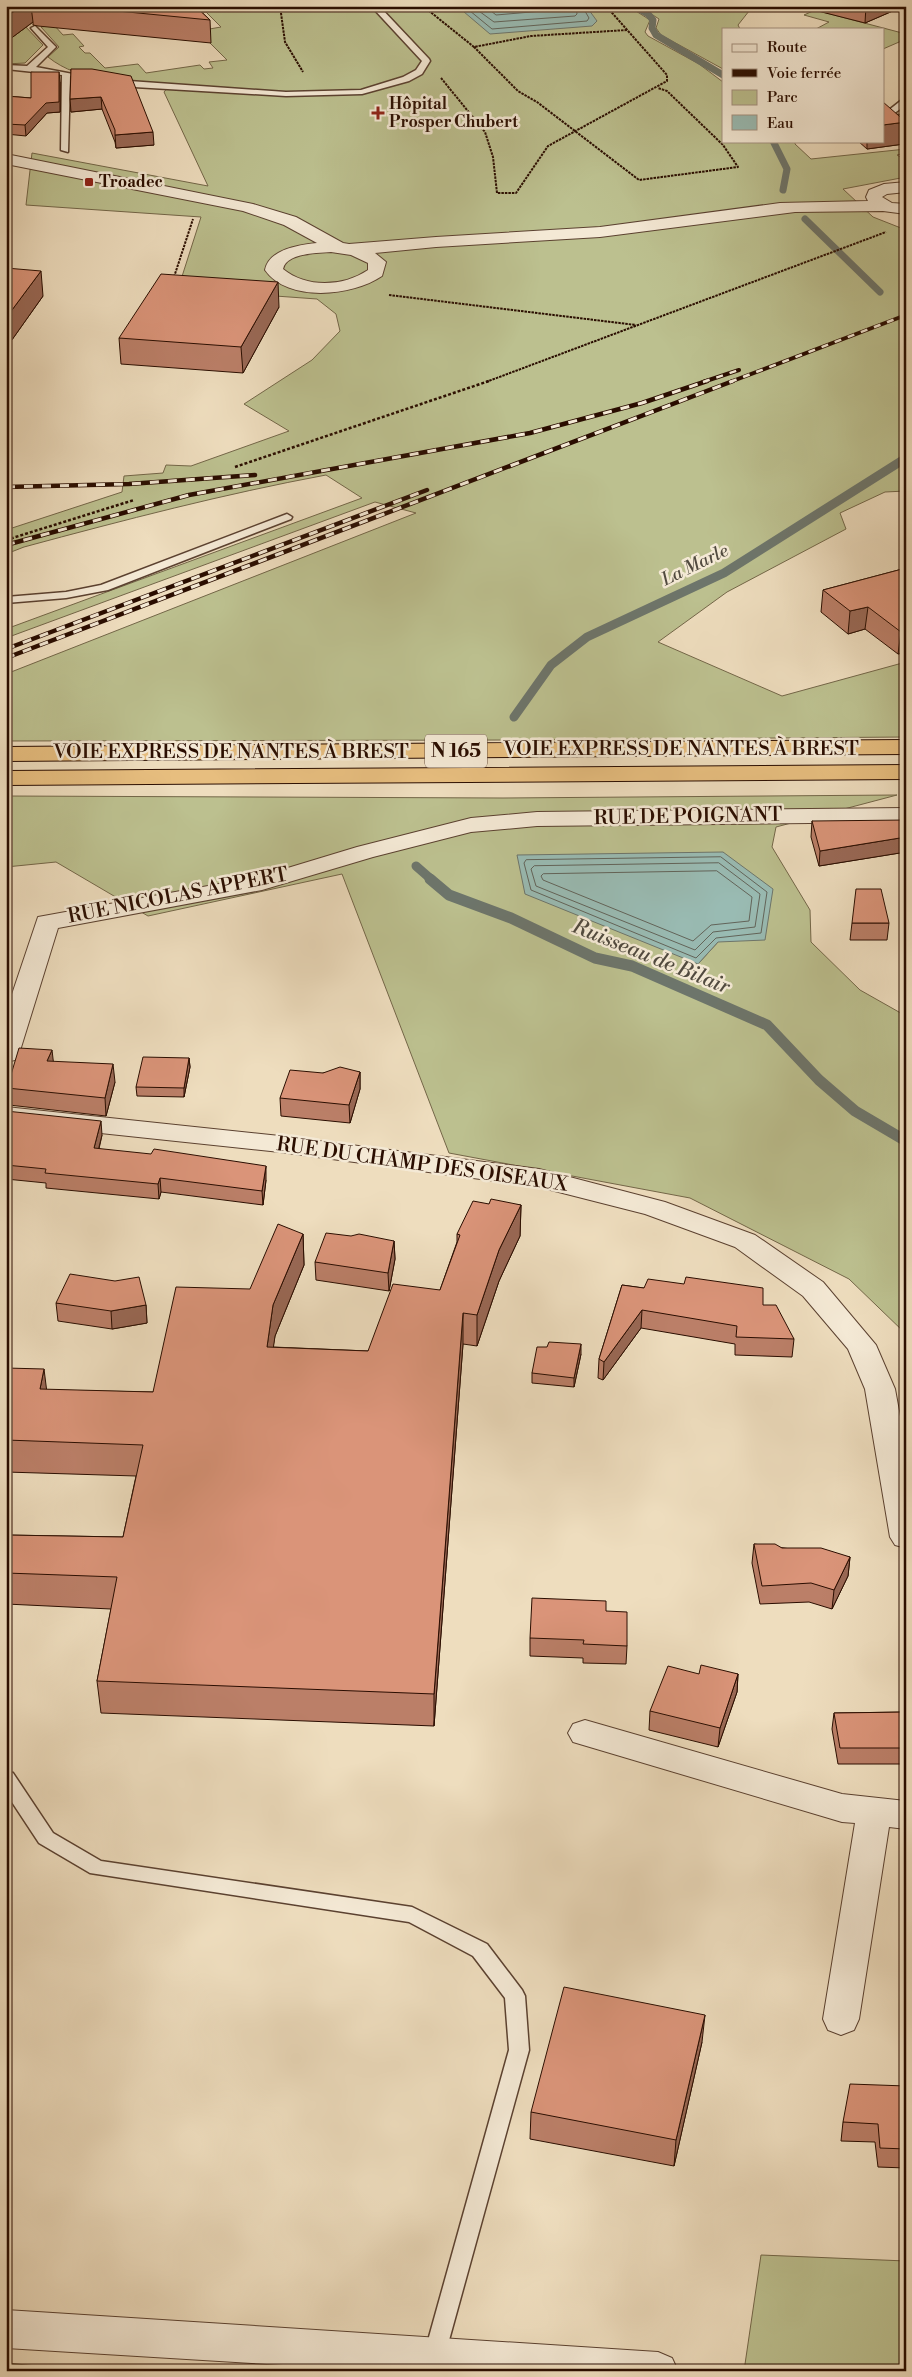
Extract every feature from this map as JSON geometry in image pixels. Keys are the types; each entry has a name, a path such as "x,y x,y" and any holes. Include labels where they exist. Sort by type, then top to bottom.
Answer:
{"highway":[{"name":"VOIE EXPRESS DE NANTES À BREST","path":"6,754 906,747"},
{"name":"VOIE EXPRESS DE NANTES À BREST","path":"6,778 906,772"}],"street":[{"path":"6,159 247,207 290,221 345,248 371,257 377,262 378,268"},
{"path":"880,200 884,188 906,187"},
{"path":"476,242 411,257 378,268 372,276 357,283 337,287 315,287 295,284 280,278 274,270 275,263 287,254 310,248 377,249 448,241 476,242 690,222 765,210 835,206 880,200 906,209"},
{"path":"276,218 278,228 286,238 287,254"},
{"name":"RUE DE POIGNANT","path":"471,825 537,819 906,815"},
{"name":"RUE NICOLAS APPERT","path":"6,1054 47,922 262,883 364,852 471,825"},
{"name":"RUE DU CHAMP DES OISEAUX","path":"6,1115 280,1144 539,1178 655,1208 745,1241 813,1289 861,1345 880,1389 906,1537"},
{"path":"585,1733 842,1808 890,1813 841,2019"},
{"path":"6,2329 435,2355 658,2371"}],"lane":[{"path":"104,80 134,85 311,94 362,92 406,79 419,72 426,61 375,6"},
{"path":"30,68 52,47 35,28"},
{"path":"6,67 30,68 95,79"},
{"path":"64,150 66,74"},
{"path":"906,101 888,114 893,119 906,120"},
{"path":"6,600 66,595 104,588 287,517"},
{"path":"6,1778 46,1838 97,1868 412,1915 480,1950 515,1996 519,2050 435,2355"}],"path":[{"path":"280,6 283,15 282,28 285,44 300,61 311,94"},
{"path":"422,6 474,47 518,91 576,131 639,180 738,167 723,145 667,91 658,88"},
{"path":"419,72 438,75 460,98 485,132 493,156 497,193 516,193 548,146 658,88 666,81 667,75 606,6"},
{"path":"474,47 524,36 627,30"},
{"path":"173,282 195,213"},
{"path":"235,467 441,399 875,236"},
{"path":"357,283 386,294 636,325"},
{"path":"6,540 134,500"}],"green space":[{"path":"177,6 628,6 650,20 645,32 648,36 699,64 722,81 722,142 795,142 811,159 906,149 906,153 897,155 906,160 906,177 843,189 873,217 906,230 906,491 885,492 840,513 846,529 727,592 658,642 782,696 906,662 906,737 6,741 6,674 416,513 375,502 6,638 6,629 362,498 326,475 174,508 24,547 6,554 6,530 122,492 124,476 163,473 166,465 191,466 289,431 244,404 312,360 340,331 336,314 317,299 178,289 201,217 26,205 32,153 208,186 164,92 169,86 105,80 90,77 61,66 48,57 59,47 41,27 54,25 63,35 73,34 84,46 79,47 85,53 90,53 105,68 138,64 146,73 200,65 204,69 213,68 209,62 227,60 198,31 221,27 206,12 186,15"},
{"path":"639,6 753,6 738,25 740,28 722,28 722,68 661,35 656,28 659,19"},
{"path":"815,10 883,28 818,28 829,22 804,15"},
{"path":"23,24 43,45 25,63 6,64 6,35"},
{"path":"884,28 906,34 906,39 884,49"},
{"path":"897,795 776,827 772,847 810,910 811,942 860,990 906,1016 906,1334 849,1279 690,1198 449,1153 342,874 148,916 56,862 6,867 6,796 503,798","holes":["723,852 718,942 698,964"]},
{"path":"761,2255 906,2261 906,2371 744,2371"},
{"path":"6,2363 89,2371 6,2371"}],"water":[{"path":"457,6 586,6 597,21 592,26 490,34"},
{"path":"723,852 773,889 765,940 718,942 698,964 525,894 517,855"}],"building":[{"path":"6,6 22,6 6,17"},
{"path":"66,6 195,6 210,20"},
{"path":"71,69 92,69 131,76 153,132 115,135 115,130 101,97 70,99"},
{"path":"31,72 59,72 59,102 46,103 25,125 6,124 6,96 31,98"},
{"path":"884,103 906,122 884,125"},
{"path":"6,268 41,271 6,318"},
{"path":"161,274 278,282 241,347 119,338"},
{"path":"906,568 906,630 901,632 868,607 850,611 823,590"},
{"path":"906,820 906,837 820,851 812,821"},
{"path":"856,889 881,889 889,923 852,923"},
{"path":"19,1048 52,1050 47,1061 113,1064 105,1098 7,1088"},
{"path":"143,1057 189,1058 184,1088 136,1087"},
{"path":"340,1067 360,1072 349,1105 280,1098 290,1070 323,1073"},
{"path":"6,1111 101,1121 94,1148 151,1154 154,1149 266,1166 262,1191 160,1178 158,1184 45,1173 46,1169 6,1165"},
{"path":"491,1199 521,1205 499,1250 477,1315 463,1313 434,1694 97,1681 117,1577 6,1573 6,1535 123,1537 143,1445 6,1440 6,1368 44,1369 40,1389 153,1392 176,1287 250,1289 278,1224 303,1234 273,1305 267,1347 368,1351 393,1284 440,1290 460,1235 457,1234 473,1201 489,1204"},
{"path":"326,1233 351,1236 359,1234 394,1241 388,1273 315,1262"},
{"path":"70,1274 115,1281 139,1277 146,1305 111,1311 56,1303"},
{"path":"686,1277 763,1288 763,1305 776,1305 794,1339 736,1337 737,1326 642,1310 604,1362 599,1359 622,1285 644,1288 648,1279 684,1284"},
{"path":"549,1342 581,1344 574,1378 532,1373 537,1347 547,1347"},
{"path":"754,1544 775,1544 782,1548 821,1548 850,1557 834,1590 811,1583 762,1586"},
{"path":"532,1598 606,1601 606,1611 627,1612 627,1646 583,1644 584,1640 530,1638"},
{"path":"701,1665 738,1674 720,1728 650,1711 668,1666 699,1674"},
{"path":"906,1712 906,1748 840,1748 834,1713"},
{"path":"564,1987 705,2015 676,2140 531,2112"},
{"path":"850,2084 906,2086 906,2149 880,2148 878,2124 843,2122"}],"waterway":[{"name":"La Marle","path":"634,6 648,14 653,20 652,28 656,35 722,74"},
{"name":"La Marle","path":"774,142 787,169 783,190"},
{"name":"La Marle","path":"805,219 880,292"},
{"name":"La Marle","path":"514,717 551,665 587,637 724,573 906,458"},
{"name":"Ruisseau de Bilair","path":"416,866 432,880"},
{"name":"Ruisseau de Bilair","path":"430,879 449,895 511,918 595,958 632,966 767,1025 819,1080 855,1111 906,1141"}],"railway":[{"path":"730,382 906,315"},
{"path":"703,382 739,370"},
{"path":"6,545 189,495 530,433 642,403 707,381"},
{"path":"6,658 733,381"},
{"path":"6,487 129,484 255,475"},
{"path":"6,649 427,490"}],"place":[{"name":"Hôpital Prosper Chubert","path":"378,113"},
{"name":"Troadec","path":"89,182"}]}
